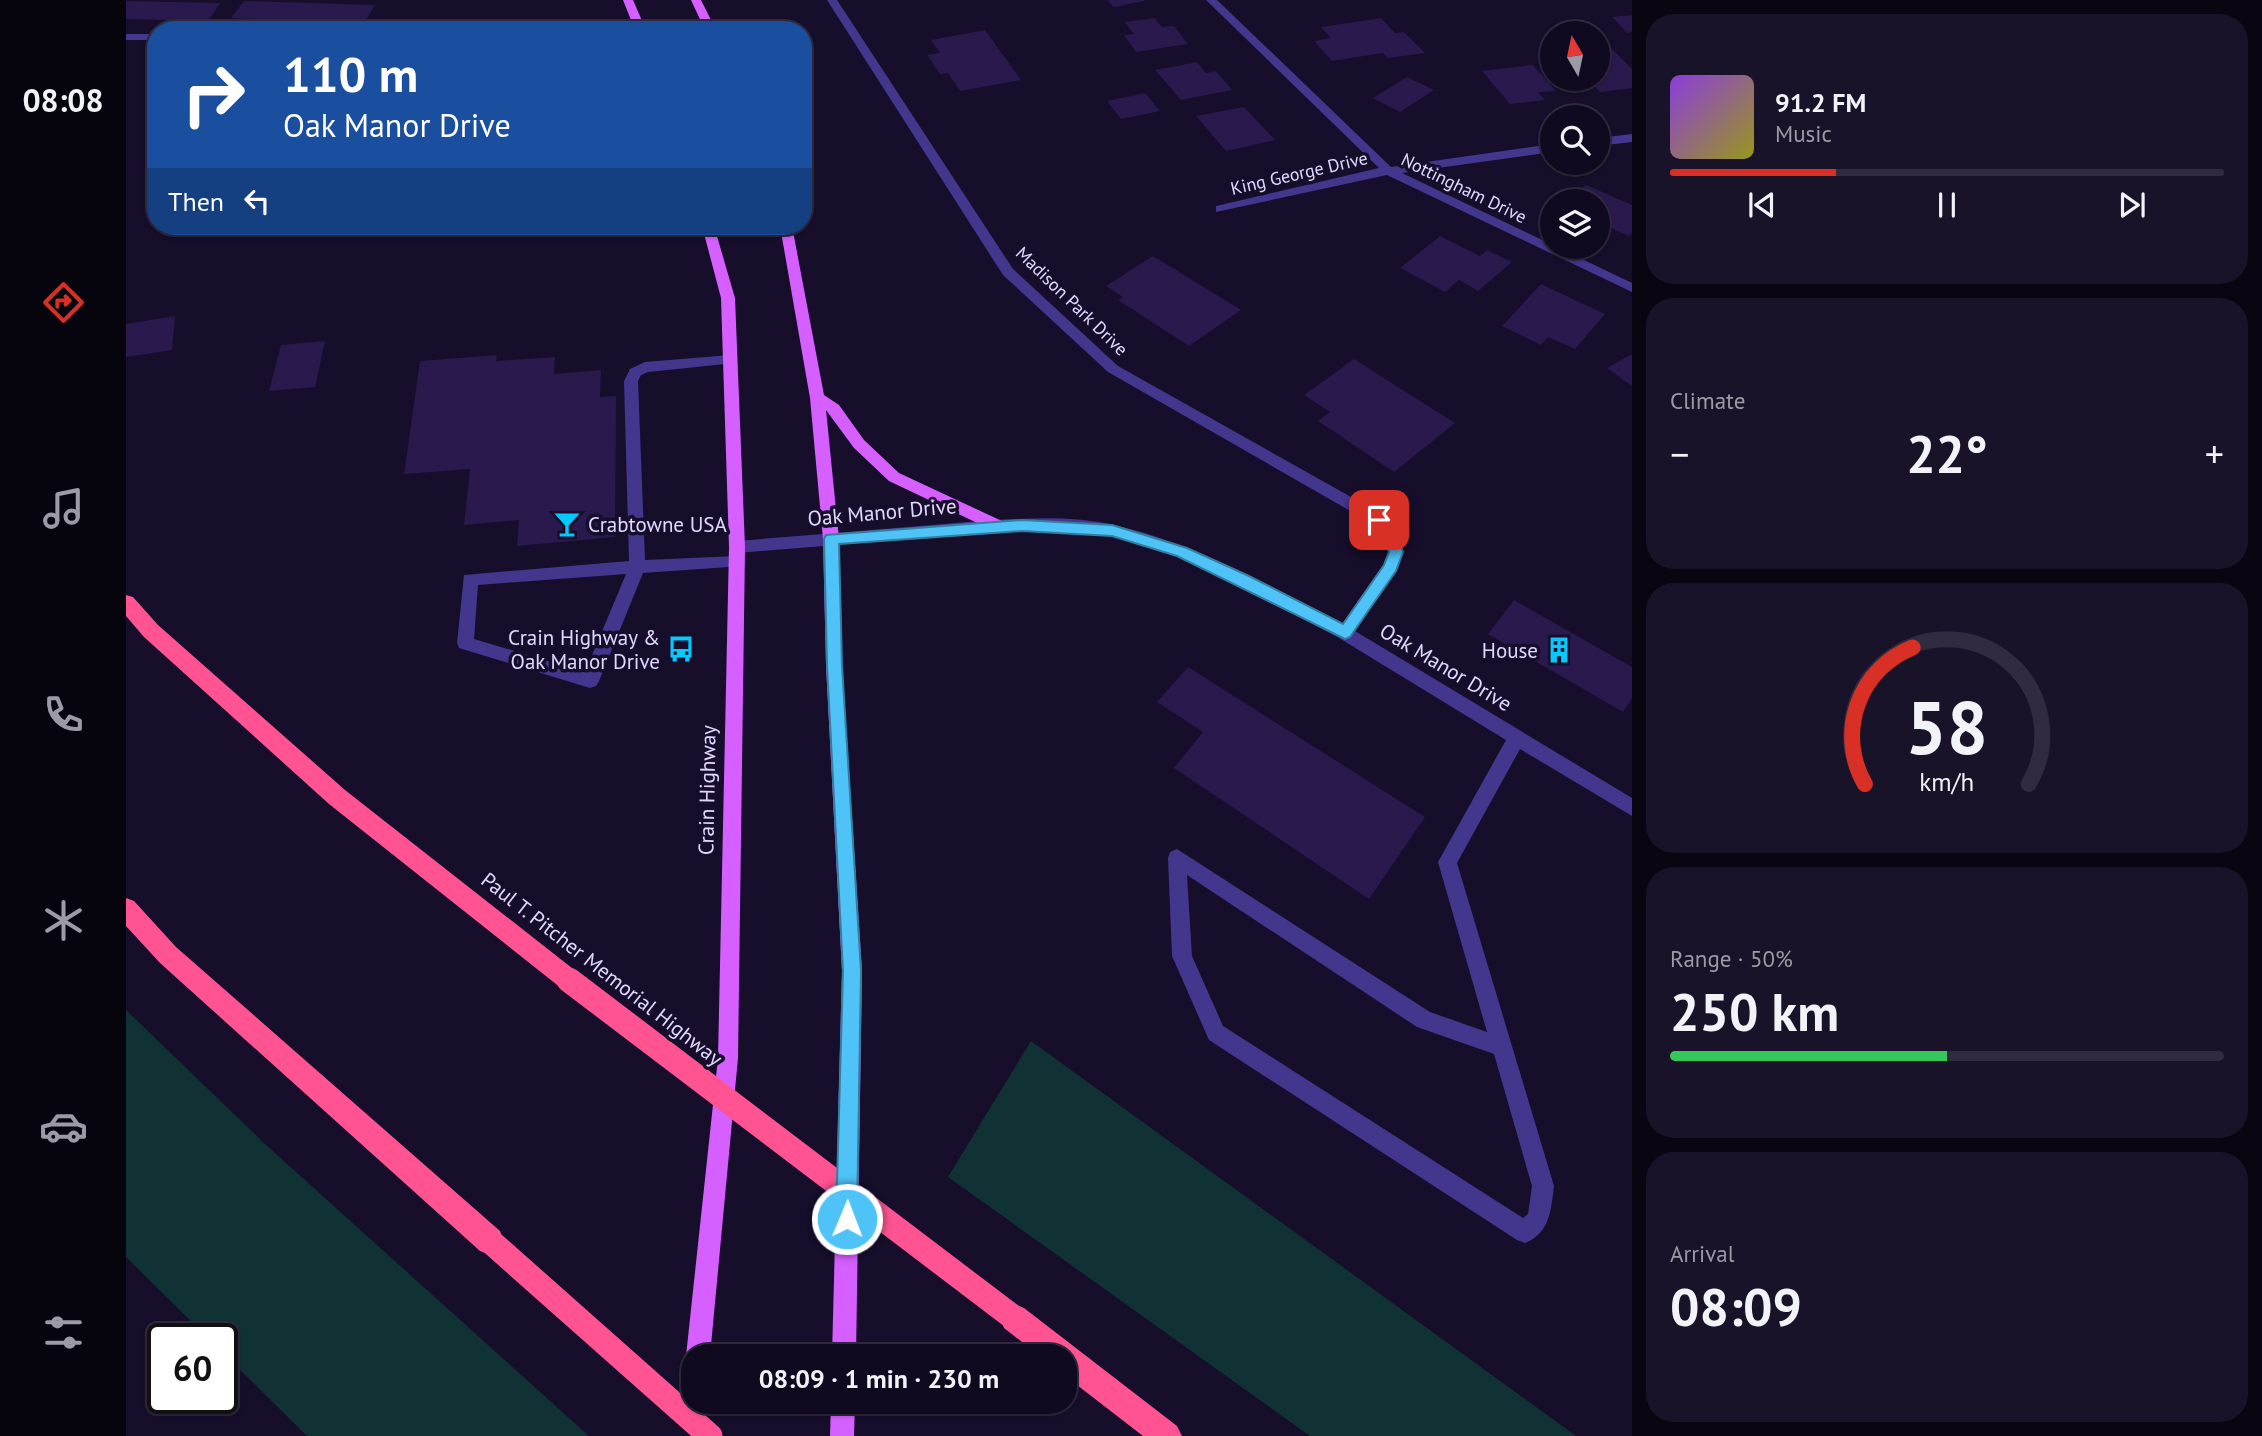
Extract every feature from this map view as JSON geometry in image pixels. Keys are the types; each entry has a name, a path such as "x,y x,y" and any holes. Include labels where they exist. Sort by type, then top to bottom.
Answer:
{"highway":[{"name":"Paul T. Pitcher Memorial Highway","path":"126,603 151,631 337,797 569,980 1047,1344"},
{"path":"126,909 168,955 709,1436"},
{"name":"Paul T. Pitcher Memorial Highway","path":"1077,1367 1167,1436"}],"main road":[{"path":"628,0 637,21"},
{"path":"696,0 706,21"},
{"name":"Crain Highway","path":"699,1344 728,1058 737,555 728,298 710,235"},
{"path":"788,235 817,398 831,539 834,665 852,971 844,1344"},
{"path":"817,398 834,409 859,444 894,477 998,526"},
{"path":"691,1436 693,1414"},
{"path":"842,1436 843,1414"}],"street":[{"name":"Madison Park Drive","path":"832,0 1008,272 1113,369 1379,520 1389,532 1396,552 1390,567 1345,633"},
{"name":"Nottingham Drive","path":"1211,0 1387,170 1632,288"},
{"path":"126,37 147,37"},
{"path":"1610,141 1632,138"},
{"name":"King George Drive","path":"1220,209 1387,170 1540,150"},
{"path":"637,568 631,381 635,372 645,367 730,360"},
{"name":"Oak Manor Drive","path":"637,568 590,681 465,643 470,579 637,568 831,539 998,526 1046,525 1112,530 1160,545 1244,580 1345,633 1632,808"},
{"path":"1502,1047 1424,1020 1177,858 1182,956 1216,1033 1525,1232 1538,1219 1543,1186 1502,1047 1447,862 1517,738"}],"green space":[{"path":"126,1010 265,1144 589,1436 307,1436 238,1368 238,1323 193,1323 126,1257"},
{"path":"1031,1041 1576,1436 1310,1436 948,1177"}],"building":[{"path":"1107,0 1144,0 1144,1 1114,7"},
{"path":"126,1 220,3 208,21 126,19"},
{"path":"244,1 375,5 365,21 231,18"},
{"path":"1632,15 1632,32 1627,33 1612,17"},
{"path":"1154,18 1162,27 1174,26 1188,44 1136,52 1124,35 1134,34 1125,22"},
{"path":"1381,18 1395,33 1404,32 1425,53 1388,58 1383,53 1332,61 1314,41 1331,38 1321,27"},
{"path":"985,30 1021,80 960,91 948,73 940,74 927,55 940,53 931,40"},
{"path":"1610,49 1632,69 1632,88 1610,91"},
{"path":"1197,62 1206,73 1216,71 1232,90 1181,100 1155,70"},
{"path":"1533,65 1540,73 1540,91 1556,91 1538,92 1545,100 1510,104 1482,71"},
{"path":"1407,77 1434,90 1400,112 1373,98"},
{"path":"1145,93 1160,111 1121,119 1107,101"},
{"path":"1244,107 1275,140 1226,151 1196,116"},
{"path":"1610,195 1632,205 1632,233 1629,236 1610,227"},
{"path":"1440,236 1480,256 1487,250 1512,262 1478,291 1459,280 1445,292 1400,268"},
{"path":"1153,256 1241,310 1189,346 1118,300 1123,297 1106,286"},
{"path":"1541,284 1605,314 1575,349 1548,337 1541,345 1502,326"},
{"path":"175,316 172,350 126,357 126,324"},
{"path":"325,341 315,387 269,391 281,345"},
{"path":"1632,354 1632,386 1607,368"},
{"path":"497,355 496,361 555,357 554,374 601,370 600,397 616,396 615,537 517,546 519,520 464,525 470,469 404,474 420,361"},
{"path":"1354,359 1455,423 1394,472 1318,421 1330,412 1304,395"},
{"name":"House","path":"1514,600 1632,667 1632,698 1623,712 1488,634"},
{"path":"1188,667 1425,817 1369,899 1174,768 1203,732 1157,702"}],"place":[{"name":"Crabtowne USA","path":"567,524"},
{"name":"Crain Highway & Oak Manor Drive","path":"681,649"},
{"name":"House","path":"1559,650"}],"route":[{"path":"847,1219 852,971 834,665 831,539 1022,525 1112,530 1181,552 1244,580 1345,633 1390,567 1396,552 1389,532 1379,520"}]}
